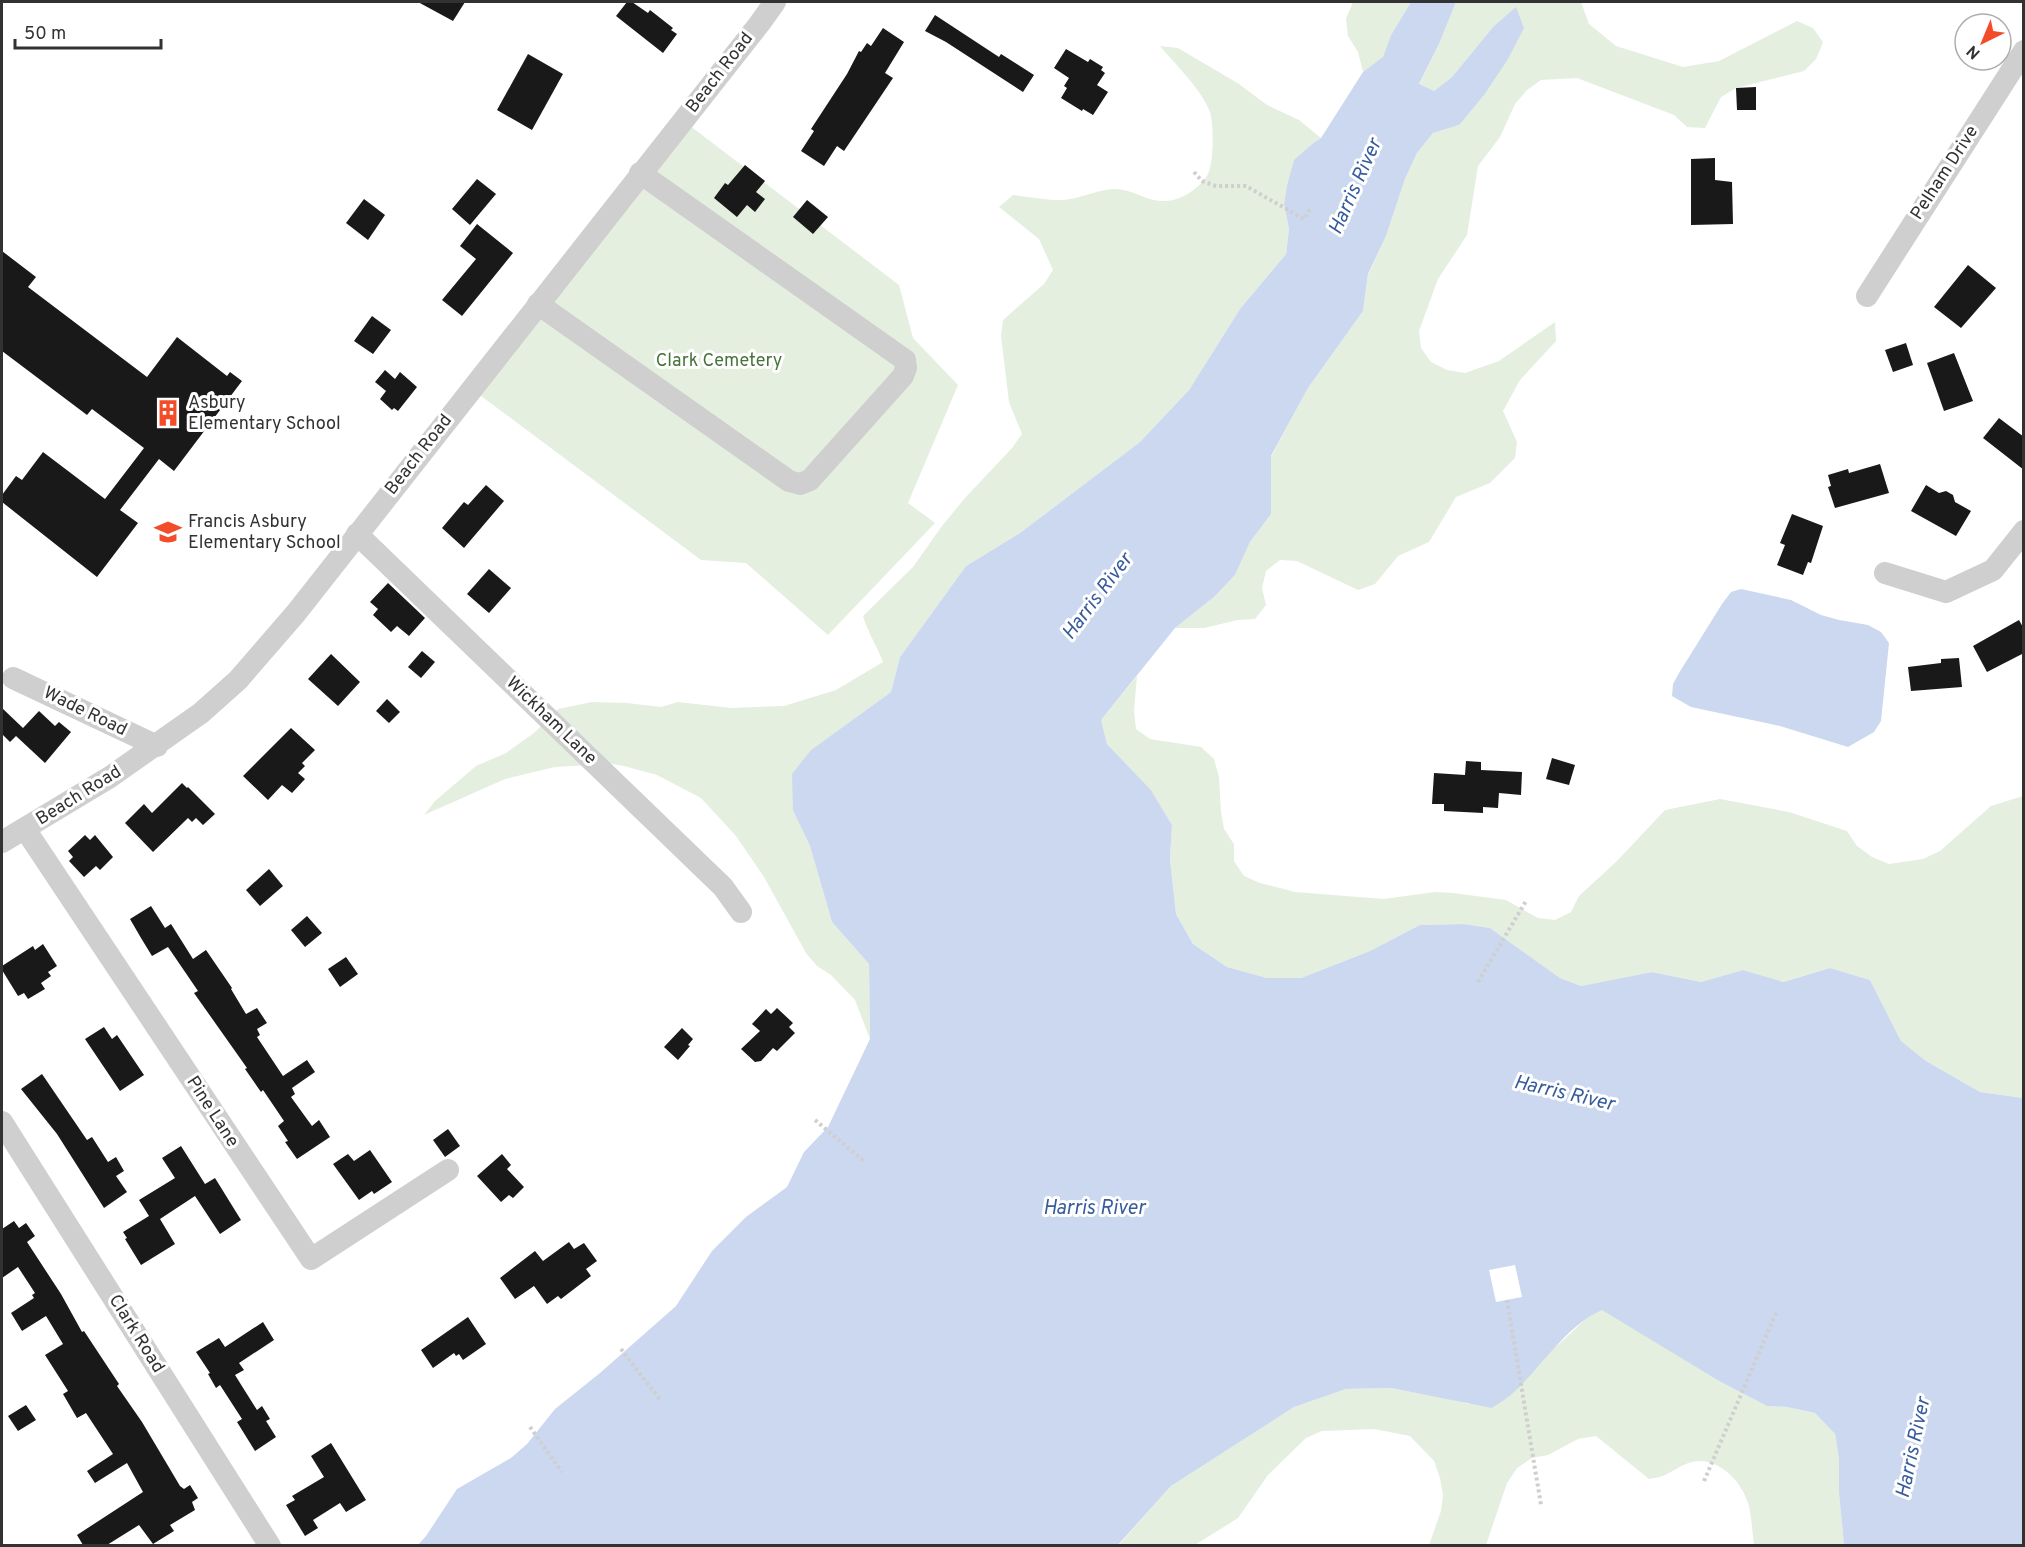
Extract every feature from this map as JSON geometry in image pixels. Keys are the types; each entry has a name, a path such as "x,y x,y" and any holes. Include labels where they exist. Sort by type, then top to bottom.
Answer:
{"street":[{"name":"Beach Road","path":"2,842 157,746 217,701 238,680 296,613 775,2"},
{"name":"Pelham Drive","path":"1867,296 2024,51"},
{"path":"538,304 789,481 800,484 810,480 903,376 906,368 905,360 640,173"},
{"path":"1885,573 1946,592 1993,570 2024,531"},
{"name":"Wickham Lane","path":"357,534 723,887 741,912"},
{"name":"Wade Road","path":"13,678 157,746"},
{"name":"Pine Lane","path":"25,829 311,1259 448,1170"},
{"name":"Clark Road","path":"2,1122 270,1545"}],"path":[{"path":"1194,172 1202,181 1216,186 1246,186 1304,219 1311,207"},
{"path":"1478,982 1526,901"},
{"path":"815,1119 865,1162"},
{"path":"1508,1300 1541,1505"},
{"path":"1704,1481 1776,1313"},
{"path":"621,1349 661,1401"},
{"path":"530,1427 562,1472"}],"green space":[{"path":"1353,2 1411,2 1391,35 1383,58 1363,72 1358,52 1348,36 1346,19"},
{"path":"1456,2 1581,2 1589,24 1616,46 1683,67 1719,61 1797,21 1813,28 1823,42 1816,59 1804,71 1736,88 1721,97 1705,128 1687,127 1674,115 1577,78 1541,80 1527,90 1515,104 1500,137 1478,166 1467,235 1438,279 1419,331 1421,348 1431,362 1447,370 1465,373 1499,361 1555,322 1556,341 1520,380 1503,411 1517,442 1515,458 1490,483 1456,497 1429,542 1398,556 1375,584 1358,590 1297,561 1280,560 1266,571 1262,588 1266,605 1255,619 1238,620 1204,628 1175,628 1214,597 1235,575 1250,542 1271,514 1271,457 1308,388 1363,311 1368,275 1386,236 1405,179 1417,153 1433,133 1459,125 1493,27 1452,77 1434,91 1419,85"},
{"path":"1160,46 1178,48 1239,84 1267,105 1299,120 1321,138 1294,161 1284,204 1289,229 1286,254 1240,309 1189,390 1140,442 1020,533 966,566 900,657 891,692 811,750 794,810 810,846 832,922 869,964 870,1039 855,1000 806,953 764,877 736,836 701,798 657,775 607,763 552,715 558,709 592,702 661,707 678,702 731,708 784,706 836,690 883,662 863,616 913,567 942,526 1022,434 1009,402 1001,336 1003,320 1044,284 1053,270 1039,239 999,207 1013,195 1063,200 1113,189 1120,189 1158,201 1171,200 1189,193 1207,176 1213,145 1210,112 1195,86"},
{"name":"Clark Cemetery","path":"685,122 899,285 913,338 958,385 908,503 935,523 828,635 746,563 701,560 477,393"},
{"path":"1137,676 1134,711 1136,729 1150,739 1201,747 1214,759 1219,777 1224,829 1234,844 1234,861 1244,876 1260,883 1295,892 1384,899 1435,892 1453,893 1506,900 1538,918 1555,920 1571,912 1579,896 1617,861 1665,810 1720,799 1789,812 1847,831 1857,846 1872,857 1889,864 1923,859 1940,851 1991,806 2023,796 2023,1098 1980,1092 1926,1061 1901,1041 1870,980 1830,968 1782,982 1743,970 1701,982 1652,972 1581,986 1560,978 1490,928 1464,924 1420,925 1370,951 1301,978 1267,978 1227,967 1193,944 1176,914 1170,859 1172,825 1151,790 1107,744 1101,720"},
{"path":"545,722 589,765 555,767 505,779 424,815 435,801 476,766 506,753"},
{"path":"1602,1309 1719,1381 1767,1406 1787,1407 1815,1413 1835,1434 1839,1459 1839,1493 1844,1545 1754,1545 1745,1495 1736,1480 1722,1468 1706,1461 1697,1461 1685,1464 1663,1476 1649,1479 1596,1436 1578,1439 1548,1455 1532,1458 1517,1468 1507,1483 1486,1545 1429,1545 1441,1511 1443,1495 1434,1461 1410,1436 1374,1429 1322,1431 1306,1438 1268,1475 1238,1518 1195,1545 1118,1546 1171,1486 1294,1407 1346,1389 1391,1388 1469,1404 1558,1345 1591,1314"}],"water":[{"name":"Harris River","path":"1411,2 1456,2 1419,84 1434,91 1452,77 1493,27 1516,7 1524,28 1508,59 1484,95 1459,125 1433,133 1417,153 1405,179 1386,236 1368,274 1363,311 1308,388 1271,456 1271,514 1250,542 1235,575 1214,597 1175,628 1101,720 1107,744 1151,790 1172,825 1170,859 1176,914 1193,944 1227,967 1267,978 1301,978 1370,951 1420,925 1464,924 1490,928 1560,978 1581,986 1652,972 1701,982 1743,970 1783,982 1830,968 1870,980 1901,1041 1926,1061 1980,1092 2023,1098 2023,1545 1844,1545 1839,1493 1839,1459 1835,1434 1815,1413 1787,1407 1767,1406 1719,1381 1602,1310 1577,1325 1514,1392 1492,1408 1391,1388 1346,1389 1294,1407 1171,1486 1118,1545 417,1546 457,1489 511,1458 527,1444 555,1409 676,1306 712,1251 746,1217 787,1187 804,1152 828,1127 870,1039 869,964 832,922 810,846 793,810 792,774 811,750 891,692 900,657 966,566 1020,533 1140,442 1189,390 1240,309 1286,254 1289,229 1284,204 1294,160 1321,138 1363,72 1383,57 1391,35"},
{"path":"1741,589 1791,600 1821,615 1868,625 1881,632 1889,643 1881,721 1874,732 1848,747 1780,726 1691,707 1672,696 1673,684 1722,604 1731,592"}],"pier":[{"path":"1515,1265 1522,1297 1496,1302 1489,1270"}],"building":[{"path":"418,2 465,2 453,21"},
{"path":"627,2 632,2 648,13 650,10 673,28 671,30 677,34 663,53 616,16"},
{"path":"935,15 999,57 1001,54 1034,75 1023,92 925,31"},
{"path":"883,28 904,42 885,73 893,78 844,151 837,146 824,166 801,151 814,131 811,129 847,74 859,51 861,52 867,43 871,46"},
{"path":"1066,49 1088,62 1090,59 1103,67 1101,70 1105,73 1097,85 1108,92 1093,115 1061,98 1067,88 1064,86 1069,78 1054,68"},
{"path":"528,54 563,74 532,130 497,110"},
{"path":"1756,87 1756,110 1737,110 1736,88"},
{"path":"1715,158 1715,180 1732,182 1733,224 1691,225 1691,159"},
{"path":"745,165 765,181 756,192 765,199 755,212 747,205 737,217 714,198 725,183 728,185"},
{"path":"477,179 496,194 470,225 452,209"},
{"path":"364,199 385,215 368,240 346,223"},
{"path":"807,200 828,217 813,234 793,217"},
{"path":"477,224 513,253 462,316 442,300 476,259 460,246"},
{"name":"Asbury Elementary School","path":"2,251 36,277 28,287 147,377 177,337 227,376 230,372 242,381 174,471 159,459 120,510 138,523 97,577 2,502 2,495 16,476 22,480 43,452 105,499 144,448 92,409 87,415 2,351"},
{"path":"1968,265 1996,288 1961,328 1934,307"},
{"path":"372,316 391,330 373,354 354,341"},
{"path":"1906,343 1913,365 1893,372 1885,350"},
{"path":"1954,353 1973,401 1944,411 1927,363"},
{"path":"385,370 395,379 400,372 417,387 398,411 394,408 392,410 380,399 386,391 375,382"},
{"path":"1999,418 2024,437 2024,470 1983,438"},
{"path":"1880,464 1889,493 1835,508 1828,487 1831,486 1828,475 1848,469 1849,473"},
{"path":"486,485 504,501 464,548 442,528 464,502 468,505"},
{"path":"1926,485 1939,493 1946,491 1953,495 1955,502 1971,511 1956,536 1911,511"},
{"path":"1792,514 1823,526 1811,563 1808,562 1803,575 1777,565 1785,545 1780,543"},
{"path":"489,569 511,588 489,613 467,594"},
{"path":"388,583 425,618 409,636 397,626 391,632 373,615 378,609 370,602"},
{"path":"2019,620 2024,629 2024,653 1987,672 1973,646"},
{"path":"422,651 435,662 421,678 408,667"},
{"path":"331,654 360,682 338,706 308,679"},
{"path":"1959,658 1962,687 1911,691 1908,667 1941,663 1941,659"},
{"path":"387,699 400,712 389,723 376,711"},
{"path":"2,708 23,728 39,711 55,726 59,722 71,732 45,763 16,736 10,742 2,734"},
{"path":"291,728 315,750 302,763 305,766 298,773 305,779 292,793 282,785 268,800 243,776"},
{"path":"1552,758 1575,765 1569,785 1546,779"},
{"path":"1466,761 1481,762 1481,770 1522,772 1521,795 1499,793 1498,808 1483,807 1483,813 1444,811 1444,804 1432,804 1434,773 1465,775"},
{"path":"182,783 215,814 203,825 196,818 192,822 188,818 153,852 125,823 144,804 152,813"},
{"path":"85,835 90,840 95,835 113,857 100,870 96,866 84,877 69,861 73,857 68,851"},
{"path":"269,869 283,886 260,906 246,890"},
{"path":"151,906 165,928 171,924 193,959 206,950 232,988 246,1014 257,1008 267,1023 257,1029 260,1035 257,1037 283,1076 307,1060 315,1072 292,1088 295,1094 291,1097 312,1126 319,1120 330,1137 297,1159 285,1142 288,1141 278,1126 284,1121 263,1090 261,1092 245,1069 247,1068 194,993 198,991 168,947 152,956 130,919"},
{"path":"307,916 322,933 305,947 291,930"},
{"path":"43,944 57,966 48,972 51,976 41,983 45,989 28,999 24,993 18,996 2,970 2,966 33,946 35,950"},
{"path":"346,957 358,974 340,987 328,969"},
{"path":"777,1008 793,1023 789,1027 795,1033 777,1051 773,1048 761,1061 755,1062 741,1049 760,1031 752,1024 766,1009 771,1014"},
{"path":"104,1027 112,1039 117,1035 144,1075 120,1091 85,1039"},
{"path":"682,1028 693,1039 678,1060 664,1047"},
{"path":"42,1074 87,1140 92,1137 108,1162 116,1157 124,1171 116,1176 127,1192 104,1208 57,1134 21,1089"},
{"path":"448,1129 460,1146 445,1157 433,1140"},
{"path":"181,1146 205,1184 215,1178 241,1220 220,1234 195,1196 160,1219 175,1244 141,1265 123,1232 149,1216 139,1200 175,1178 162,1158"},
{"path":"370,1150 392,1182 374,1194 372,1191 359,1200 333,1164 348,1154 354,1161"},
{"path":"502,1154 511,1165 507,1169 524,1187 513,1198 509,1195 501,1202 477,1176"},
{"path":"14,1221 19,1228 26,1223 35,1236 27,1242 61,1294 82,1332 84,1331 119,1384 117,1386 142,1422 180,1486 184,1489 190,1485 198,1498 192,1502 195,1510 170,1525 174,1531 153,1544 139,1525 107,1545 83,1545 77,1535 143,1492 127,1463 95,1483 87,1471 113,1454 86,1413 77,1418 63,1394 68,1391 45,1355 63,1344 46,1316 22,1331 11,1313 34,1298 32,1295 35,1293 18,1267 2,1278 2,1229"},
{"path":"569,1242 574,1249 584,1243 597,1261 586,1269 591,1276 561,1299 558,1296 547,1304 534,1286 515,1299 500,1278 535,1251 543,1261"},
{"path":"468,1317 486,1344 463,1360 459,1354 456,1356 454,1353 433,1368 421,1350"},
{"path":"263,1322 274,1340 239,1363 244,1370 235,1375 257,1410 262,1406 270,1419 266,1421 276,1437 255,1451 237,1422 242,1419 220,1385 216,1388 208,1374 210,1373 196,1352 219,1338 225,1347"},
{"path":"26,1405 36,1420 18,1431 8,1416"},
{"path":"331,1443 366,1500 346,1512 340,1503 313,1520 318,1528 305,1536 286,1505 295,1500 292,1496 324,1477 311,1456"}],"place":[{"name":"Asbury Elementary School","path":"168,413"},
{"name":"Francis Asbury Elementary School","path":"168,532"}]}
